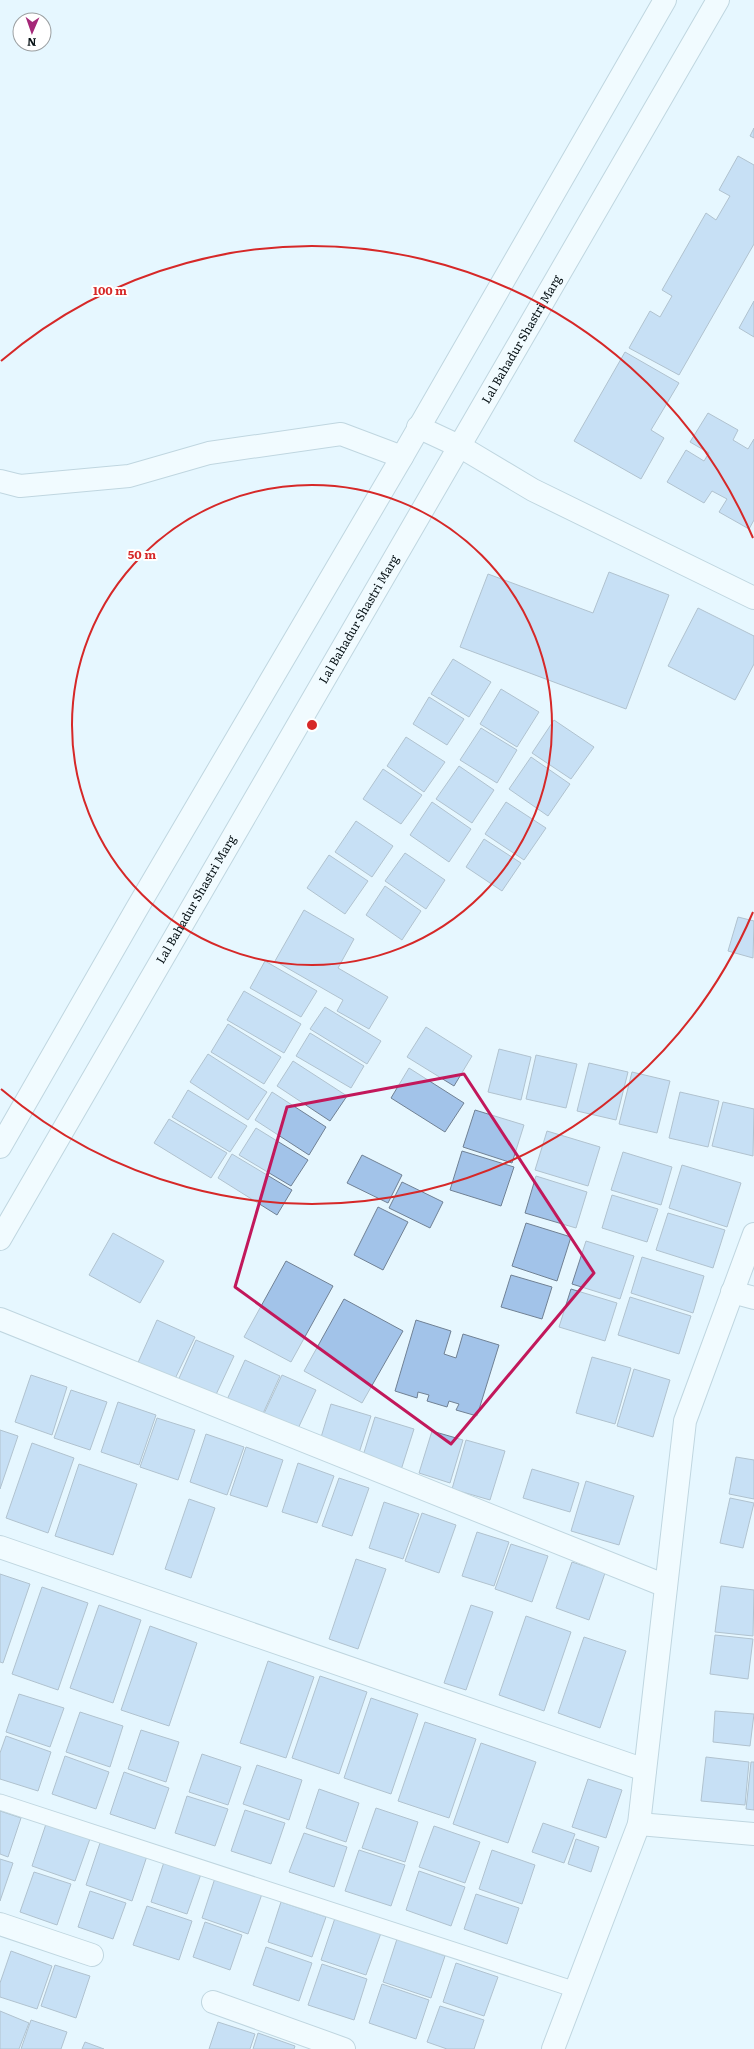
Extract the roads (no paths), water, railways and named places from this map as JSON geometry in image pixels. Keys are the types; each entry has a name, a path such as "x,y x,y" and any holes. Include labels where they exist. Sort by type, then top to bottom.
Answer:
{"main road":[{"path":"0,1147 140,903 402,457 665,0"},
{"name":"Lal Bahadur Shastri Marg","path":"0,1239 181,924 461,448 718,0"},
{"path":"418,427 461,448 533,490 754,598"},
{"path":"0,481 20,486 129,476 209,453 341,434 402,457"},
{"path":"553,2049 639,1824 685,1421 754,1234"},
{"path":"732,1292 754,1298"},
{"path":"0,1319 666,1586"},
{"path":"0,1547 645,1770"},
{"path":"639,1824 754,1834"},
{"path":"0,1924 92,1955"},
{"path":"213,2002 344,2049"}],"lane":[{"path":"0,1802 576,1990"}]}
